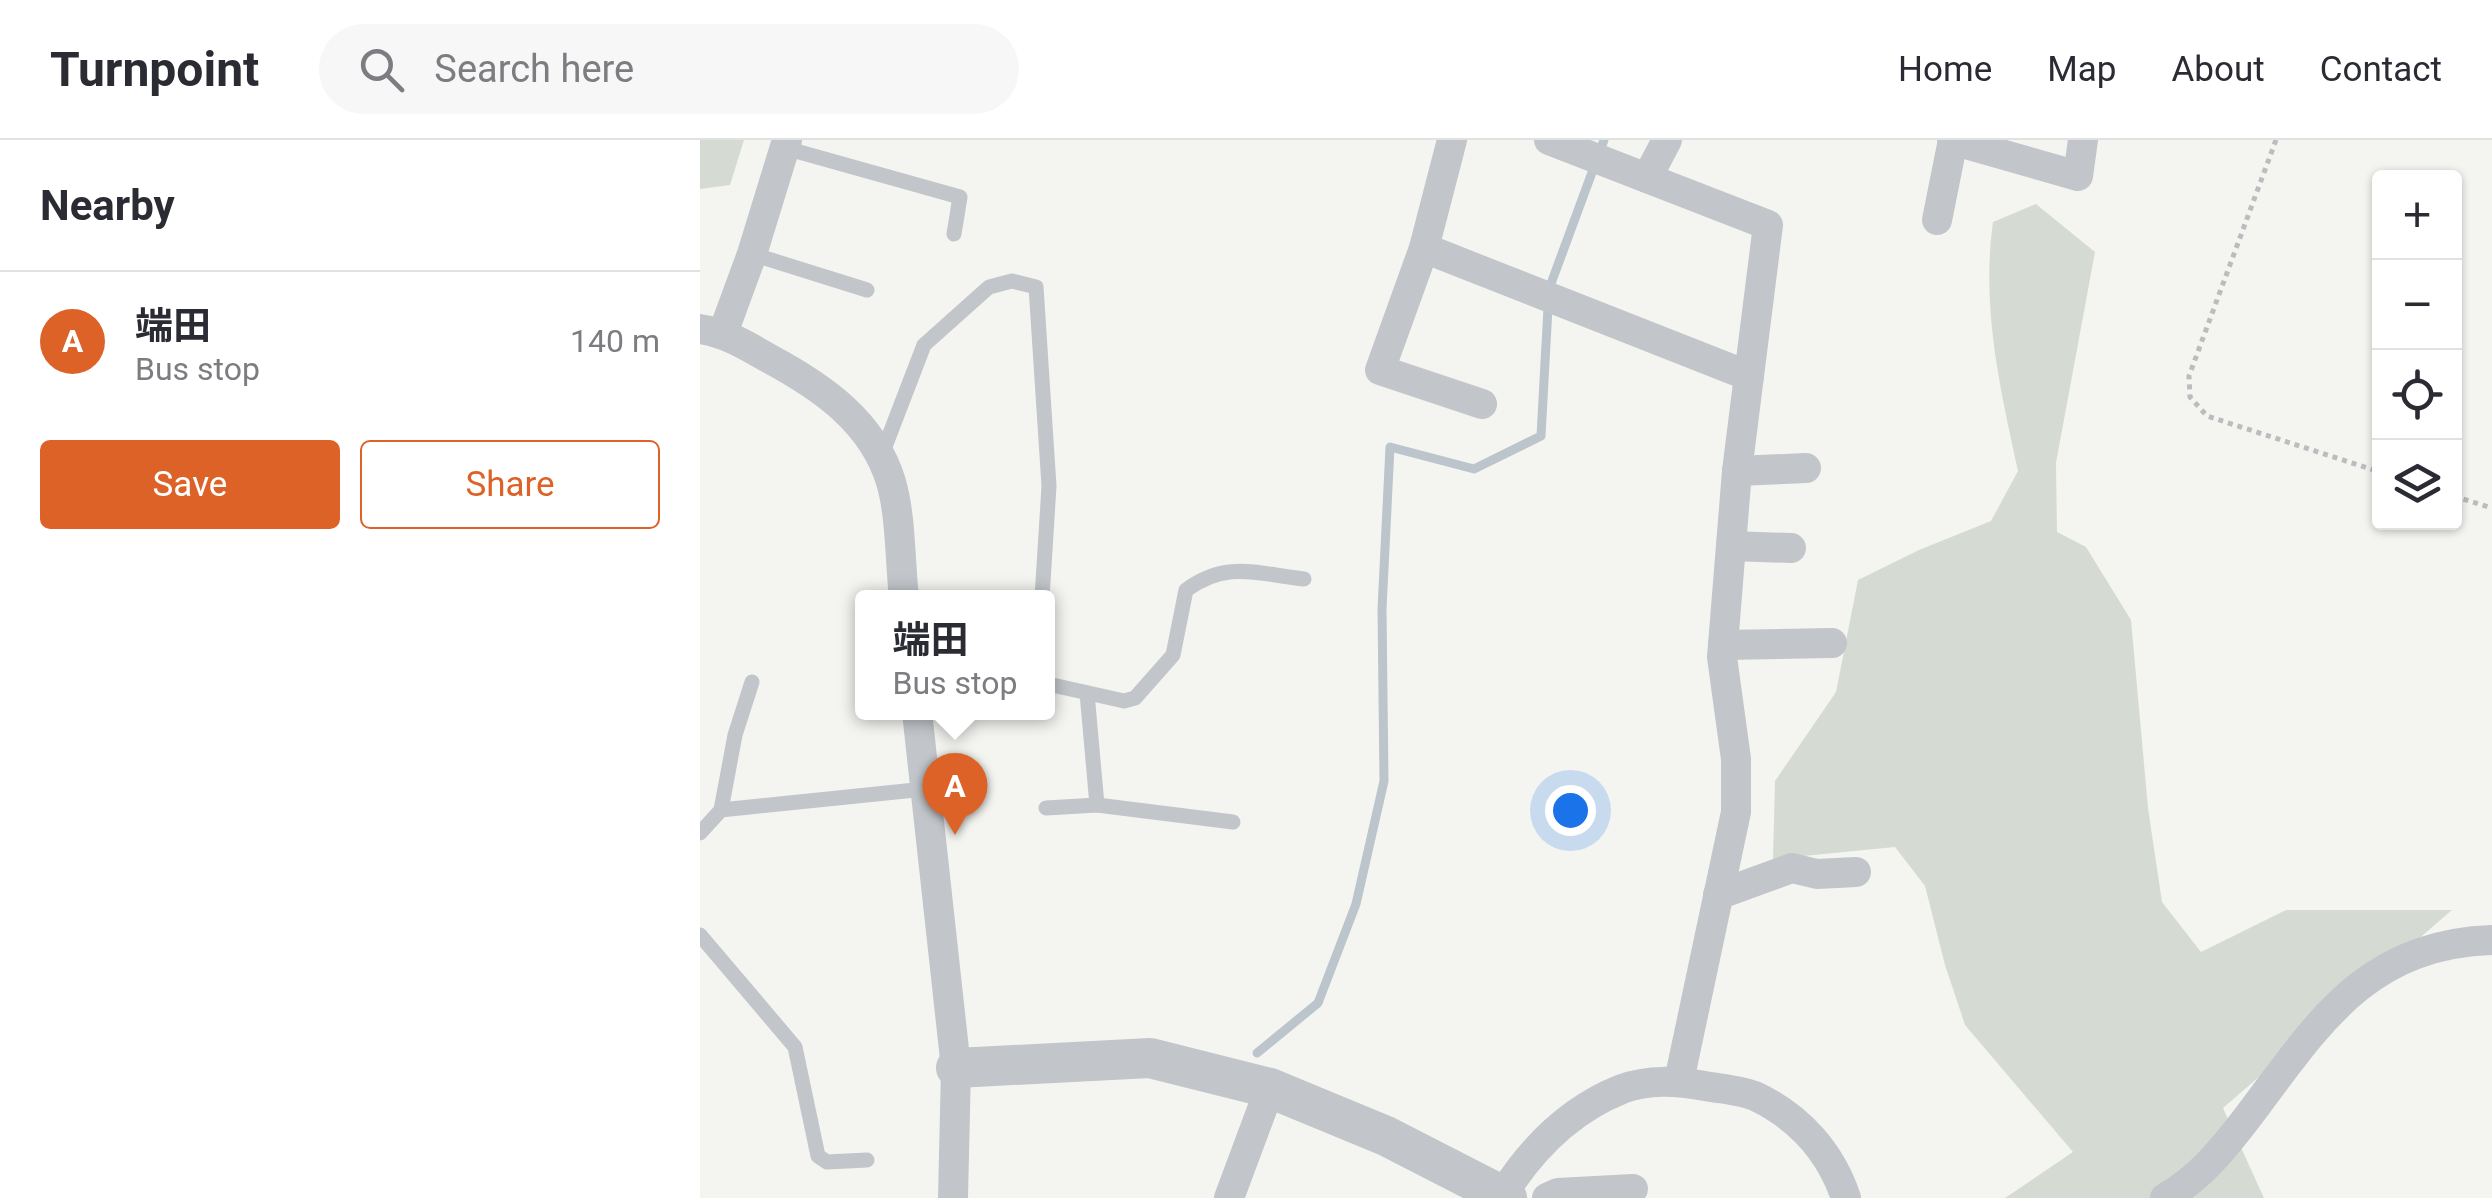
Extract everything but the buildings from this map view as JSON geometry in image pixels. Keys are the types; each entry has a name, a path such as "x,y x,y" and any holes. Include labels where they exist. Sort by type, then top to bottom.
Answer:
{"street":[{"path":"1452,140 1424,248 1380,370 1482,404"},
{"path":"1549,140 1768,225 1737,471 1723,645 1736,758 1736,812 1678,1081"},
{"path":"1647,178 1666,140"},
{"path":"1937,220 1952,140 2078,176 2083,140"},
{"path":"786,144 752,254 712,330 798,374 837,402 871,437 892,484 903,590"},
{"path":"1424,248 1749,376"},
{"path":"1737,471 1806,468"},
{"path":"1731,546 1791,548"},
{"path":"1723,645 1832,643"},
{"path":"917,720 956,1068 953,1198"},
{"path":"1718,895 1792,868 1818,874 1856,872"},
{"path":"2165,1198 2215,1161 2326,1014 2356,988 2391,965 2427,952 2492,940"},
{"path":"956,1068 1150,1058 1270,1088 1386,1136 1505,1196 1534,1150 1587,1107 1622,1089 1653,1081 1678,1081 1754,1096 1789,1117 1817,1141 1846,1198"},
{"path":"1229,1198 1270,1088"},
{"path":"1547,1198 1558,1193 1633,1189"}],"lane":[{"path":"786,144 960,197 954,234"},
{"path":"752,254 867,290"},
{"path":"881,457 924,345 989,286 1012,281 1036,287 1049,486 1042,590"},
{"path":"1055,686 1124,701 1135,698 1173,656 1186,590 1201,579 1225,570 1304,580"},
{"path":"700,833 721,810 735,735 752,682"},
{"path":"1087,693 1098,805"},
{"path":"721,810 925,789"},
{"path":"1046,808 1098,805 1233,822"},
{"path":"700,936 796,1047 818,1156 828,1162 867,1160"}],"path":[{"path":"2276,140 2189,376 2190,397 2206,416 2372,469"},
{"path":"2462,499 2492,508"}],"shaded area":[{"path":"700,140 744,140 730,185 700,189"},
{"path":"2036,204 2095,252 2056,463 2057,532 2086,547 2131,620 2148,808 2162,902 2201,952 2286,910 2452,910 2223,1108 2264,1198 2005,1198 2073,1152 1965,1025 1925,886 1895,847 1773,859 1775,781 1836,692 1858,580 1991,521 2018,471 1994,347 1990,254 1993,222"}],"waterway":[{"path":"1257,1053 1318,1003 1356,904 1384,781 1382,609 1390,447 1474,469 1541,436 1549,289 1604,140"}],"place":[{"name":"端田","path":"955,835"}]}
